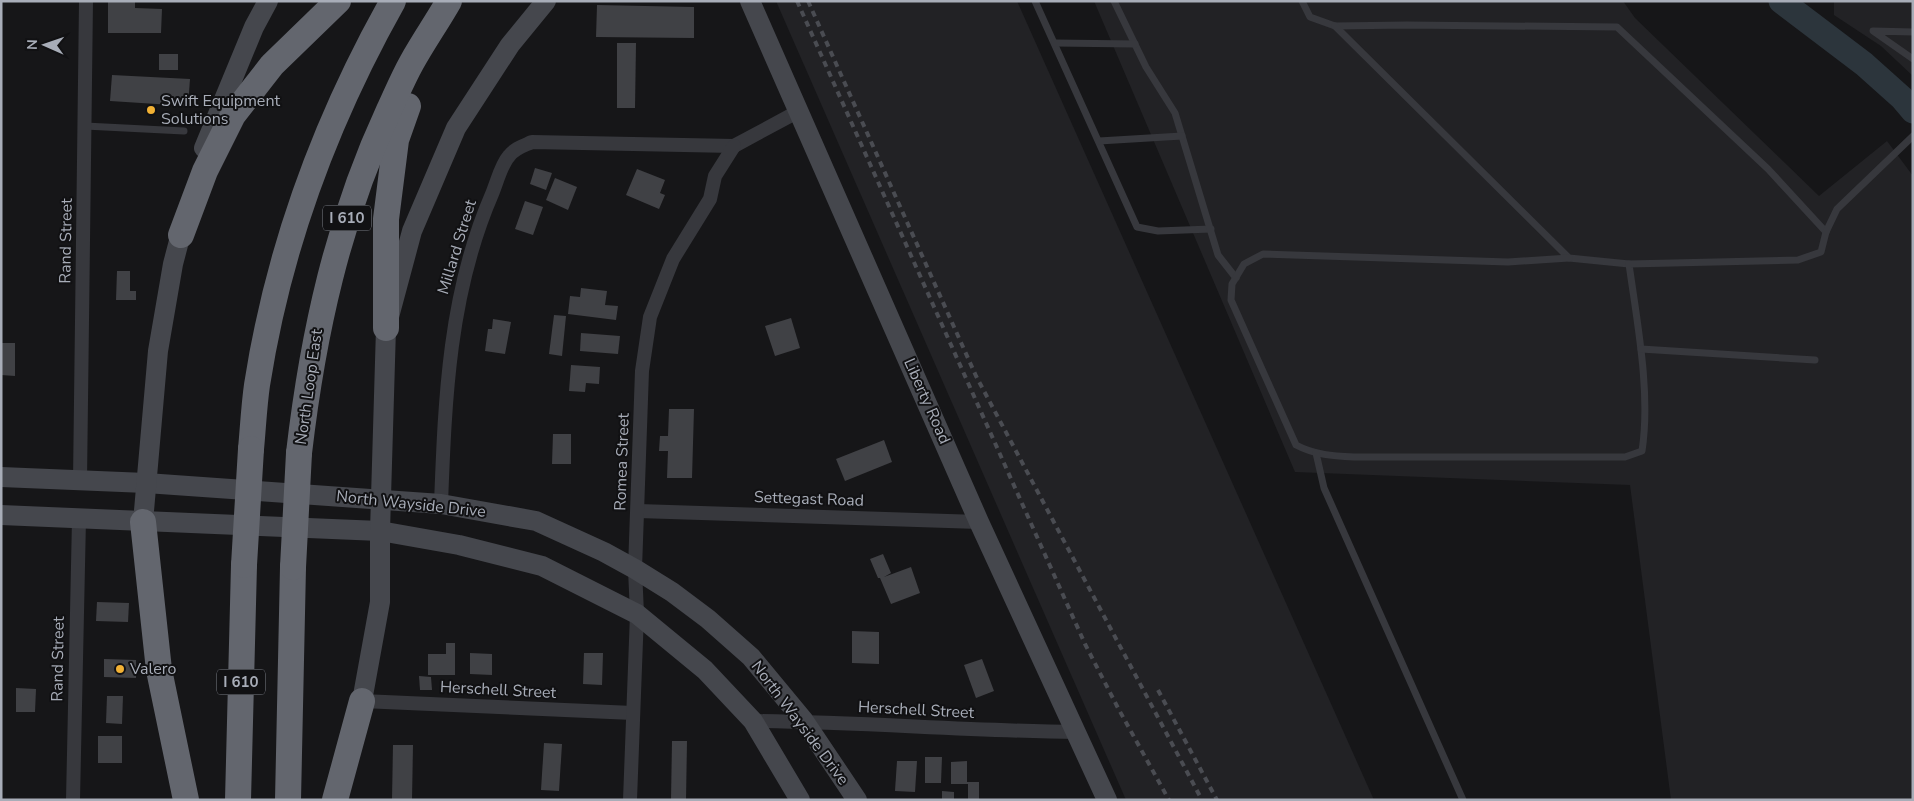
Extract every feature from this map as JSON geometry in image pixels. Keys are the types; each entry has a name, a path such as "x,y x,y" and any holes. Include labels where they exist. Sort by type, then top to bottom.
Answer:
{"highway":[{"path":"181,235 205,171 233,114 272,65 338,1"},
{"name":"I 610","path":"238,800 244,565 257,385 270,322 298,215 310,180 334,117 393,1"},
{"path":"386,328 386,219 396,140 450,1"},
{"name":"North Loop East","path":"288,800 299,453 306,391 319,320 335,255 354,194 378,134 411,64 450,1"},
{"path":"143,522 159,670 186,800"},
{"path":"335,800 362,700"}],"main road":[{"path":"143,522 158,350 174,264 205,146 254,27 268,1"},
{"path":"362,700 380,602 380,531 386,328 412,231 456,128 510,44 546,1"},
{"name":"Liberty Road","path":"750,1 979,522 1078,732 1107,800"},
{"name":"North Wayside Drive","path":"1,477 146,483 381,499 441,504 536,521 604,552 635,569 672,592 708,619 751,657 804,722 857,800"},
{"name":"North Wayside Drive","path":"1,515 380,531 459,544 542,566 637,614 705,670 753,721 800,800"}],"street":[{"name":"Rand Street","path":"80,481 86,1"},
{"name":"Millard Street","path":"441,504 446,390 455,317 479,223 508,157 517,148 532,142 734,146 799,111"},
{"name":"Romea Street","path":"630,800 637,614 635,569 642,371 650,317 673,259 710,199 715,176 734,146"},
{"name":"Settegast Road","path":"638,511 979,522"},
{"name":"Rand Street","path":"73,800 79,519"},
{"name":"Herschell Street","path":"362,700 633,714"},
{"name":"Herschell Street","path":"753,721 1006,732 1078,732"}],"lane":[{"path":"1035,1 1137,227 1158,231 1211,229"},
{"path":"1114,1 1146,67 1175,113 1218,255 1236,278"},
{"path":"1302,1 1310,17 1335,26 1617,27 1768,169 1826,232"},
{"path":"1335,26 1569,258"},
{"path":"1913,32 1873,31 1913,59"},
{"path":"1054,43 1135,44"},
{"path":"85,126 184,131"},
{"path":"1099,141 1182,136"},
{"path":"1629,264 1641,349 1646,429 1642,451 1625,458 1354,457 1316,453 1296,445 1231,300 1232,284 1244,264 1263,254 1508,262 1569,258 1629,264 1798,260 1821,252 1826,232 1837,209 1913,136"},
{"path":"1641,349 1815,360"},
{"path":"1316,453 1324,488 1463,800"}],"shaded area":[{"path":"776,1 1017,1 1374,800 1126,800"},
{"path":"1094,1 1623,1 1635,18 1819,196 1887,141 1913,176 1913,800 1671,800 1630,485 1295,472"},
{"path":"1834,1 1913,1 1913,76 1881,46 1834,15"}],"building":[{"path":"108,1 135,2 135,8 162,9 161,33 108,33"},
{"path":"597,5 694,7 694,38 596,37"},
{"path":"617,43 636,43 635,108 617,108"},
{"path":"159,54 178,54 178,70 159,70"},
{"path":"112,75 190,79 188,106 110,101"},
{"path":"535,168 552,173 546,190 530,184"},
{"path":"637,169 665,180 660,193 665,195 659,209 626,195"},
{"path":"555,178 577,187 568,210 546,200"},
{"path":"525,201 543,207 533,235 515,229"},
{"path":"117,271 130,271 130,291 136,291 136,300 116,300"},
{"path":"581,288 607,291 605,305 618,306 616,320 568,314 570,296 580,297"},
{"path":"554,315 566,316 562,356 549,354"},
{"path":"791,318 800,348 775,356 765,326"},
{"path":"493,319 511,322 505,354 485,351 488,329 492,329"},
{"path":"581,333 620,336 618,354 580,351"},
{"path":"1,343 15,343 15,376 1,375"},
{"path":"571,365 600,367 599,384 586,383 585,392 569,391"},
{"path":"669,409 694,409 692,478 667,478 668,451 659,451 660,436 668,436"},
{"path":"553,434 571,434 571,464 552,464"},
{"path":"884,440 892,462 845,481 836,459"},
{"path":"883,554 891,573 884,577 911,567 920,593 891,604 870,559"},
{"path":"97,602 129,603 128,622 96,621"},
{"path":"852,631 879,632 879,664 852,663"},
{"path":"446,643 455,643 455,675 428,675 428,654 446,654"},
{"path":"470,653 492,654 492,675 470,674"},
{"path":"584,653 603,653 602,685 583,684"},
{"name":"Valero","path":"104,659 136,660 136,678 104,677"},
{"path":"982,659 994,691 976,698 964,665"},
{"path":"419,676 431,677 432,690 420,690"},
{"path":"16,688 36,689 35,712 16,712"},
{"path":"107,696 123,696 122,724 106,723"},
{"path":"98,736 122,736 122,763 98,763"},
{"path":"672,741 687,741 686,800 671,800"},
{"path":"544,743 562,744 559,791 541,790"},
{"path":"393,745 413,745 412,800 392,800"},
{"path":"925,757 942,757 941,783 925,783"},
{"path":"897,761 917,761 915,792 895,791"},
{"path":"967,761 967,782 979,782 979,800 968,800 968,784 951,784 951,762"},
{"path":"942,791 954,792 954,800 942,800"}],"waterway":[{"path":"1781,1 1864,64 1902,98 1913,111"}],"railway":[{"path":"797,1 1085,644 1169,800"},
{"path":"808,1 976,376 1202,800"},
{"path":"1158,690 1217,800"}],"place":[{"name":"Swift Equipment Solutions","path":"151,110"},
{"name":"Valero","path":"120,669"}]}
